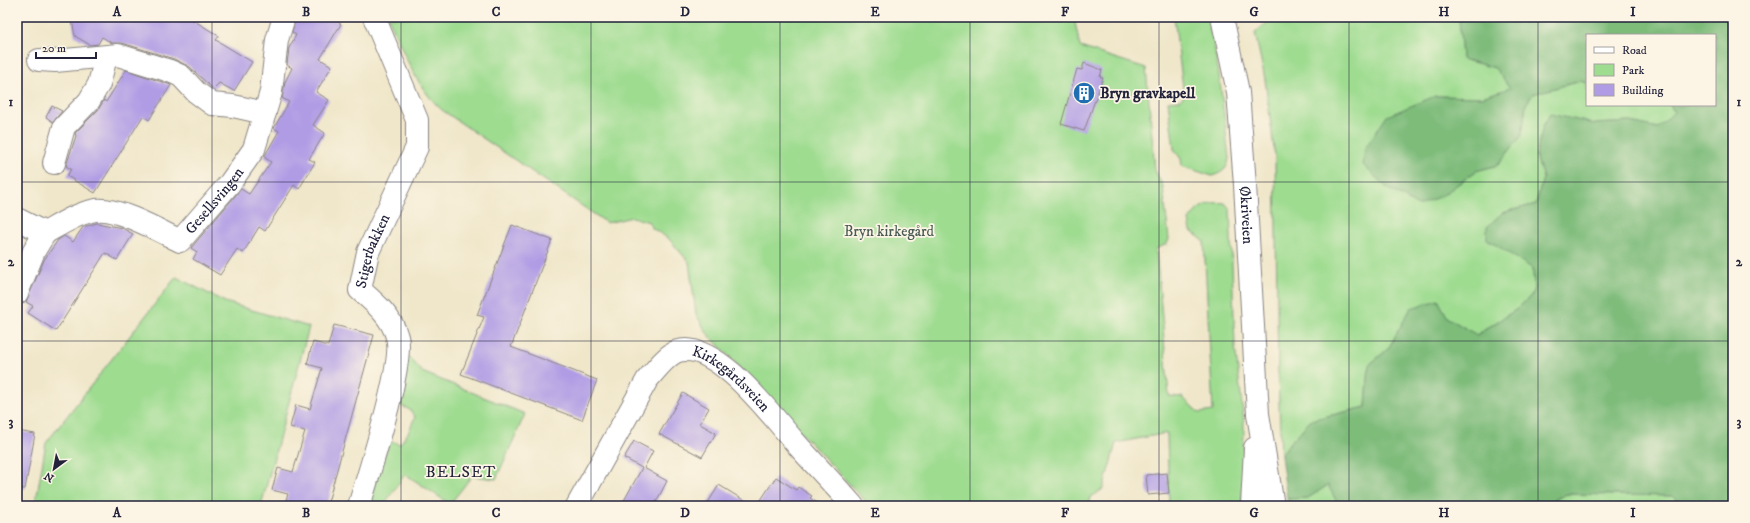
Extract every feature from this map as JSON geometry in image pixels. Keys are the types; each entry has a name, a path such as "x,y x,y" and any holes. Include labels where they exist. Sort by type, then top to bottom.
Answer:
{"street":[{"name":"Gesellsvingen","path":"45,233 83,214 97,210 113,211 180,241 230,183 254,149 274,79 277,40 284,17"},
{"name":"Stigerbakken","path":"359,506 390,396 398,361 398,343 395,331 385,315 360,290 368,252 417,147 418,136 417,120 374,17"},
{"name":"Økriveien","path":"1222,17 1238,92 1258,414 1273,506"},
{"path":"39,60 55,61 118,55 170,71 181,76 196,92 212,104 233,106 265,114"},
{"path":"54,163 64,127 88,101 99,84 106,57"},
{"path":"17,219 45,233 34,251 17,293"},
{"name":"Kirkegårdsveien","path":"577,506 647,380 659,366 678,351 688,351 710,357 739,379 853,506"},
{"name":"Økriveien","path":"1252,506 1252,482 1258,414"}],"green space":[{"name":"Bryn kirkegård","path":"388,17 1074,17 1080,47 1146,68 1155,170 1163,187 1169,239 1167,244 1156,249 1169,396 1182,397 1199,413 1213,411 1204,241 1191,231 1189,220 1196,211 1208,204 1225,203 1230,209 1235,346 1244,422 1242,506 1169,506 1167,433 1116,443 1103,489 1091,497 1089,506 870,506 707,333 696,314 689,262 669,239 652,228 649,222 632,217 607,223 442,110 424,90 410,67"},
{"path":"1174,17 1207,17 1221,87 1229,158 1226,168 1212,176 1182,166 1181,159 1174,149 1168,101 1180,100 1184,96"},
{"path":"1274,17 1459,17 1462,59 1495,68 1511,88 1482,97 1435,96 1443,195 1476,171 1498,165 1522,135 1526,104 1533,94 1580,81 1586,83 1586,106 1671,106 1674,112 1658,128 1630,122 1595,124 1550,115 1536,156 1543,178 1536,204 1502,213 1514,254 1533,269 1534,293 1517,309 1476,335 1448,318 1438,300 1402,324 1388,349 1369,365 1366,407 1311,420 1288,445 1281,456 1278,377 1275,157 1265,79 1255,33"},
{"path":"1459,17 1733,17 1733,506 1684,506 1673,496 1567,494 1549,502 1549,506 1339,506 1328,485 1308,498 1287,499 1281,456 1288,445 1311,420 1366,407 1369,365 1388,349 1411,308 1438,300 1448,318 1477,335 1517,309 1534,293 1533,269 1487,239 1487,227 1502,213 1536,204 1543,178 1536,156 1543,126 1550,114 1595,124 1630,122 1658,128 1674,112 1671,106 1716,106 1716,34 1586,34 1586,83 1580,81 1533,94 1526,104 1522,135 1498,165 1476,171 1443,195 1418,206 1386,187 1363,165 1365,148 1387,116 1435,96 1482,97 1510,88 1495,68 1462,59"},
{"path":"176,277 225,302 309,327 261,506 35,506 46,443"},
{"path":"403,356 410,358 422,372 525,414 496,479 472,476 450,504 405,474 383,506 366,506 390,441 400,444 408,433 415,417 410,410 396,403"},
{"path":"1328,485 1339,506 1289,506 1287,499 1308,498"},
{"path":"1567,494 1673,496 1684,506 1549,506 1549,502"}],"building":[{"path":"84,17 188,17 219,36 216,40 252,62 234,91 219,83 213,89 190,67 174,59 122,43 112,43 102,37 98,44 90,45 75,36 72,20"},
{"path":"296,17 330,17 341,24 320,59 332,66 316,92 329,100 313,125 325,133 309,159 315,162 299,189 294,185 265,231 259,227 243,253 237,249 220,275 193,259 197,252 191,248 241,189 249,194 271,162 264,157 279,131 274,128 289,102 282,98 285,82 292,68 287,65 289,48 296,35 292,32"},
{"name":"Bryn gravkapell","path":"1084,63 1102,70 1100,77 1103,78 1084,131 1061,124 1077,69 1082,70"},
{"path":"126,70 171,85 149,120 143,116 95,193 67,176 71,169 66,166 76,136 75,133 98,110 104,100 106,102"},
{"path":"52,106 62,111 53,122 46,117"},
{"path":"97,223 122,228 133,234 117,260 105,253 56,331 28,313 33,306 26,302 44,260 58,240 64,236 73,242 83,227"},
{"path":"512,225 552,240 511,347 597,380 582,420 461,374 484,317 477,315"},
{"path":"334,325 374,335 327,506 284,506 288,494 272,490 278,468 293,472 305,431 290,427 296,405 310,409 322,368 307,364 313,342 328,346"},
{"path":"683,393 709,408 700,424 716,433 702,457 659,434"},
{"path":"17,431 35,434 25,489 17,488"},
{"path":"634,441 653,451 644,468 667,481 654,506 621,506 642,468 624,458"},
{"path":"1167,473 1169,493 1148,495 1146,475"},
{"path":"776,477 796,490 798,487 812,496 810,498 822,506 757,506"},
{"path":"719,485 753,506 706,506"}],"place":[{"name":"Bryn gravkapell","path":"1084,93"}],"district":[{"name":"BELSET","path":"461,471"}]}
